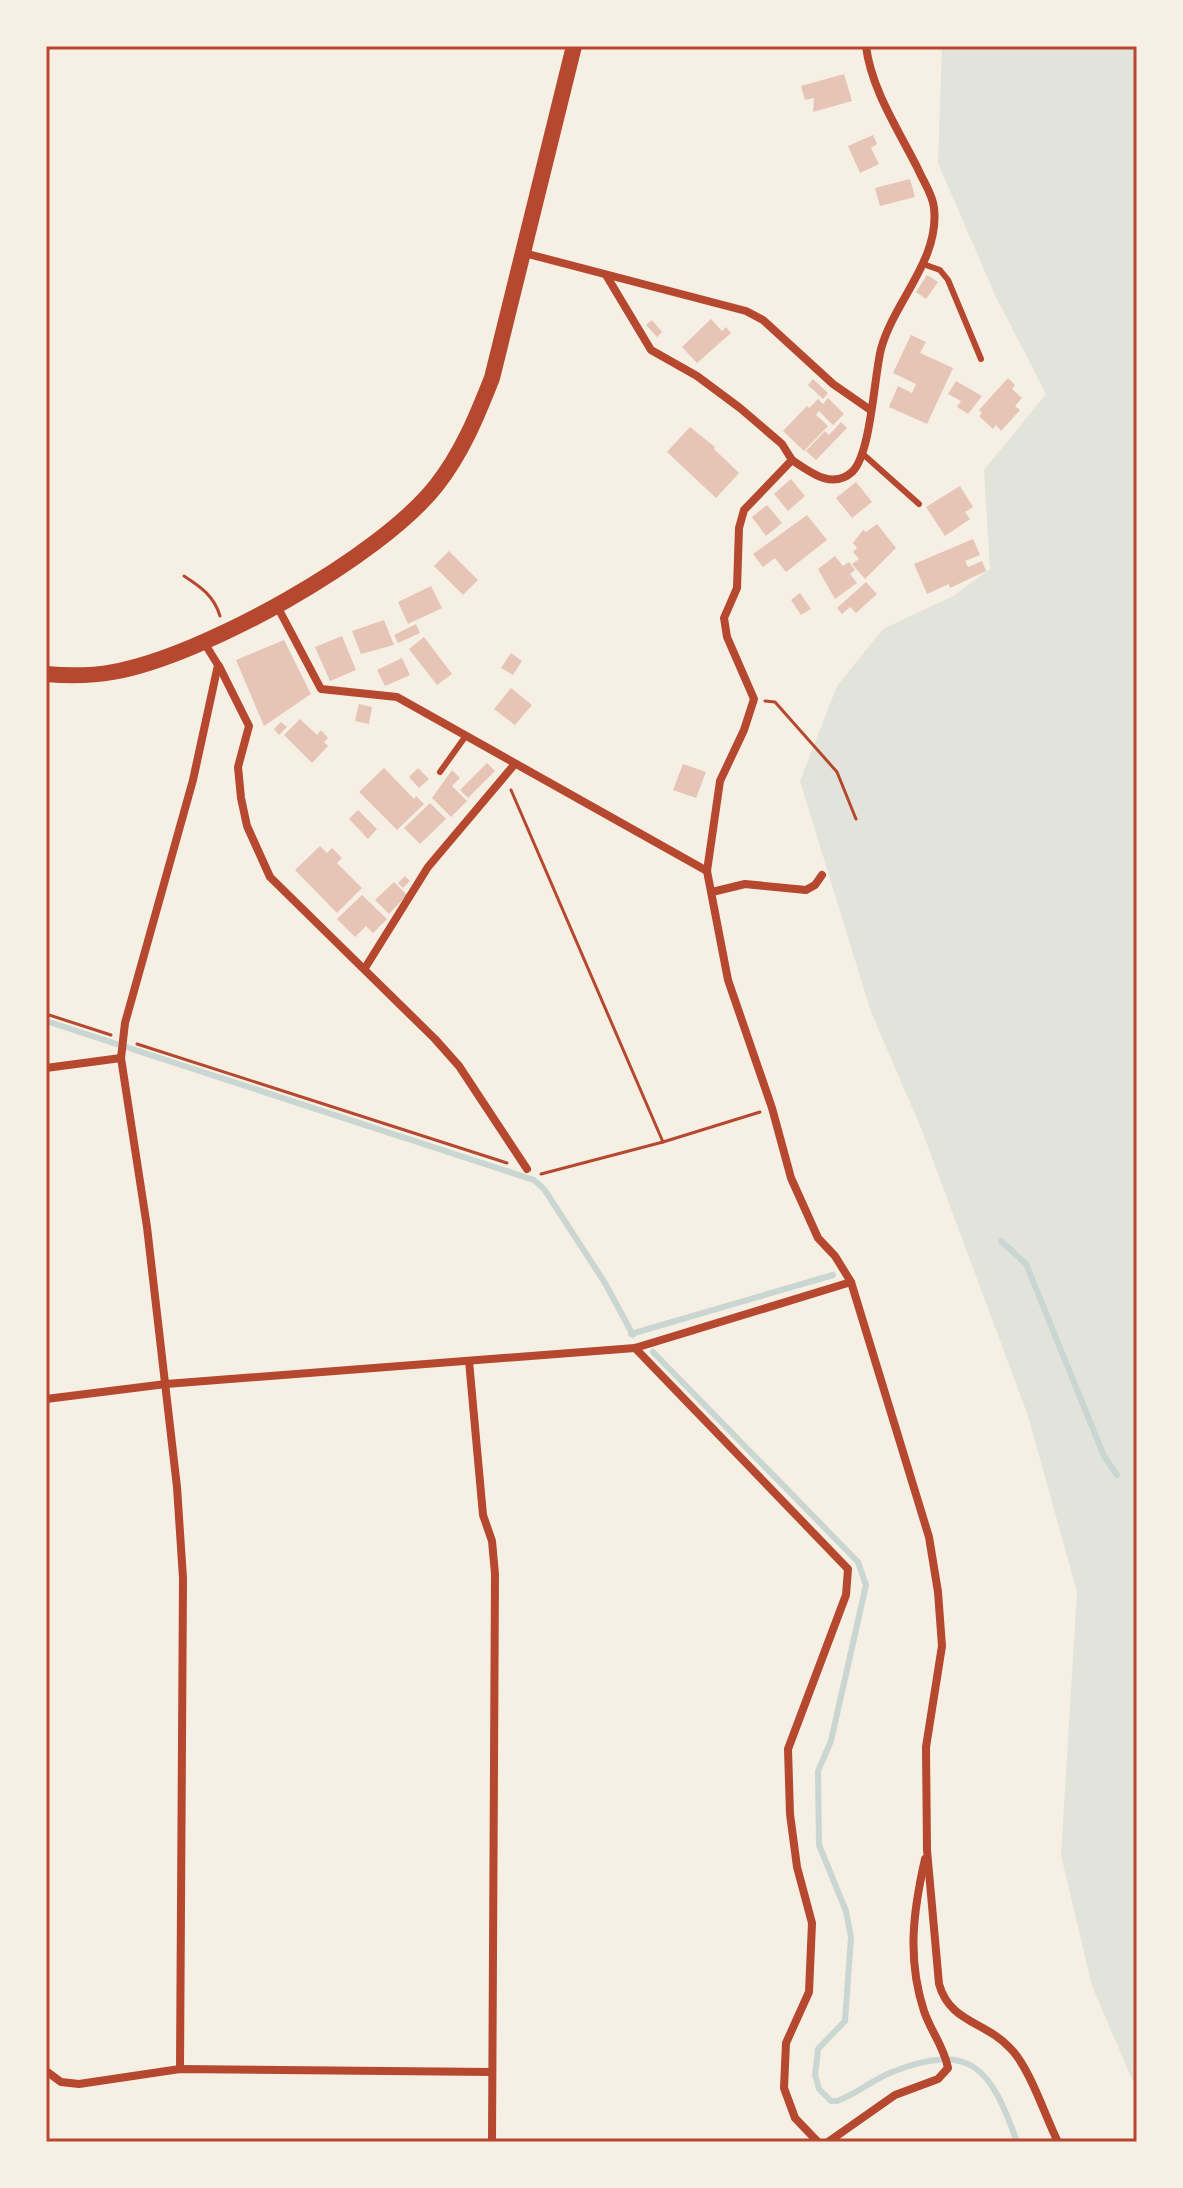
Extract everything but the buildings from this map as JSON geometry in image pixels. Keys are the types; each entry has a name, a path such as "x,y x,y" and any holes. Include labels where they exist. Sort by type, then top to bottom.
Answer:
{"main road":[{"path":"46,674 112,673 205,644 277,605 409,515 448,469 472,428 492,378 574,46"}],"street":[{"path":"606,275 651,350 697,376 740,408 782,444 792,460 825,480 845,476 864,455 869,409 891,319 923,264 935,223 934,202 873,77 866,46"},
{"path":"524,253 746,311 763,320 833,384 869,409"},
{"path":"792,460 744,510 739,528 737,588 724,618 727,637 754,699 744,730 720,781 707,871 728,980 772,1108 796,1190 818,1238 835,1256 851,1282 929,1537 938,1592 942,1646 926,1747 927,1850 939,1984 944,2002 1010,2048 1058,2142"},
{"path":"277,605 321,689 397,697 707,871"},
{"path":"205,644 249,726 238,767 241,798 247,826 270,877 414,1015 459,1066 527,1169"},
{"path":"180,2069 183,1578 166,1384 147,1227 121,1058 123,1039 193,780 218,665"},
{"path":"365,968 428,867 514,765"},
{"path":"712,892 745,884 806,890 815,885 822,875"},
{"path":"46,1068 121,1058"},
{"path":"46,1399 166,1384 635,1348 851,1282"},
{"path":"635,1348 848,1569 846,1595 788,1749 790,1814 797,1867 812,1923 809,1992 786,2043 784,2088 795,2118 818,2142"},
{"path":"469,1361 483,1515 492,1541 495,1574 492,2142"},
{"path":"828,2142 895,2095 938,2079 948,2068 944,2047 925,2015 911,1943 927,1850"},
{"path":"46,2071 61,2082 79,2084 180,2069 492,2072"}],"lane":[{"path":"923,264 940,270 948,280 981,359"},
{"path":"864,455 919,504"},
{"path":"440,772 465,737"}],"path":[{"path":"184,576 201,586 216,602 224,632"},
{"path":"754,699 775,702 837,772 856,819"},
{"path":"507,774 514,798 663,1142"},
{"path":"46,1014 544,1175 772,1108"}],"shaded area":[{"path":"942,46 1137,46 1137,2091 1092,1986 1061,1855 1077,1592 1028,1416 921,1128 871,1012 800,781 837,686 883,629 953,596 990,569 984,470 1046,394 995,295 938,163"}],"waterway":[{"path":"46,1021 534,1180 544,1189 605,1283 633,1335"},
{"path":"1001,1241 1026,1264 1104,1456 1117,1475"},
{"path":"631,1334 833,1275"},
{"path":"653,1352 858,1562 866,1585 831,1741 818,1771 819,1845 846,1911 851,1937 845,2021 818,2049 815,2075 819,2089 831,2101 837,2101 885,2075 919,2063 941,2059 959,2061 987,2079 998,2095 1017,2142"}]}
